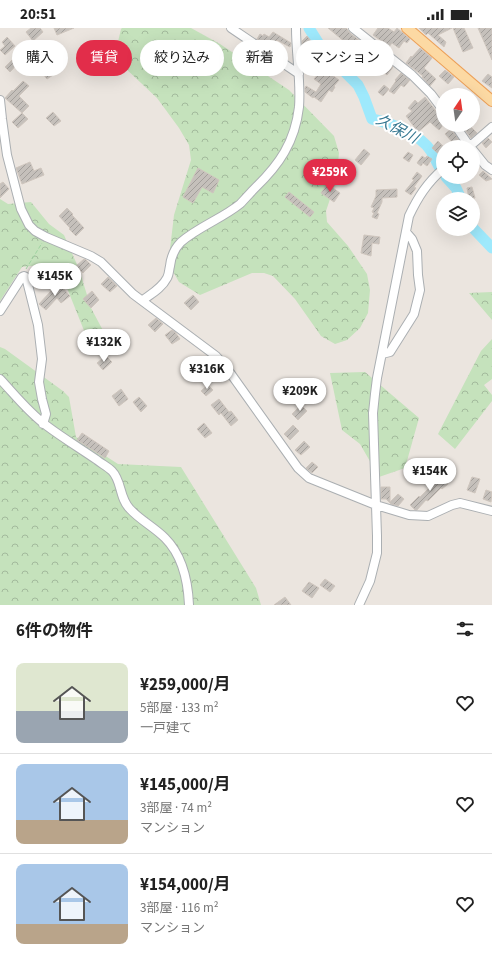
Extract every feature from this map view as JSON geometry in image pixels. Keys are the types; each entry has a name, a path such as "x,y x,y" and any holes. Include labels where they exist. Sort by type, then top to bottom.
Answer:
{"main road":[{"path":"407,28 492,101"}],"street":[{"path":"230,28 296,72"},
{"path":"296,28 297,40"},
{"path":"353,28 412,75 436,101"},
{"path":"143,300 163,285 168,277 170,262 174,252 181,242 240,204 276,165 292,137 297,119 299,106 299,76"},
{"path":"0,100 7,155 21,209 29,225 35,231 46,237 91,256 101,262 133,294 216,356 226,367 298,468 309,478 376,505 409,515 428,516 460,503 492,511"},
{"path":"479,140 492,127"},
{"path":"480,159 492,170"},
{"path":"359,605 370,581 377,553 373,413 382,354 409,216 423,189 436,176"},
{"path":"382,354 390,352 414,314 420,290 418,275 418,251 412,239 406,232"},
{"path":"0,311 22,277 26,277 38,326 42,358 39,382 46,414 43,424"},
{"path":"0,379 34,417 113,471 119,483 123,500 129,509 166,538 180,560 189,596 189,605"}],"green space":[{"path":"191,28 213,40 140,40 140,76 224,76 224,47 232,52 232,76 268,76 289,90 334,136 339,153 336,181 326,211 327,222 348,246 367,274 370,290 368,313 360,328 347,340 335,344 321,336 295,299 273,276 264,273 252,273 200,295 179,282 171,268 170,249 174,215 191,160 189,145 179,128 157,98 132,75 132,40 118,40 121,29"},
{"path":"0,199 8,204 31,202 49,224 64,235 79,269 91,308 107,338 85,333 67,288 41,265 22,267 0,301"},
{"path":"492,292 492,320 469,293"},
{"path":"492,339 492,379 484,385 492,395 492,401 455,449 438,434 481,351"},
{"path":"0,347 5,349 63,391 69,397 76,437 118,464 181,467 256,588 261,605 0,605"},
{"path":"365,372 419,418 405,468 379,477 360,444 342,430 330,373"}],"building":[{"path":"31,28 40,28 43,32 32,40 26,32"},
{"path":"54,28 74,28 57,35"},
{"path":"328,28 346,28 359,40 343,40"},
{"path":"378,28 388,28 394,32 397,28 410,39 407,43 404,41 399,48 394,44 394,40 380,40 373,35"},
{"path":"419,28 452,28 438,35 446,42 444,47 428,33 426,35"},
{"path":"453,28 464,28 473,48 463,52"},
{"path":"478,28 492,28 492,60"},
{"path":"273,32 286,40 257,39 260,34 263,36 264,34 269,37"},
{"path":"307,36 310,40 303,40"},
{"path":"7,37 12,43 12,49 5,55 0,50 5,46 2,42"},
{"path":"288,41 291,43 290,47 288,46"},
{"path":"420,48 432,58 424,68 436,79 430,86 422,77 423,76 406,63"},
{"path":"12,60 12,70 10,72 5,67"},
{"path":"445,70 454,77 448,84 439,76"},
{"path":"401,73 410,80 404,87 401,85 394,94 389,91"},
{"path":"488,74 492,77 492,88 482,81"},
{"path":"45,76 52,76 47,79"},
{"path":"317,76 333,76 339,80 334,86 335,87 332,92 329,90 321,102 305,92 306,86 316,92 321,84 314,79"},
{"path":"23,81 29,86 19,96 29,106 22,113 5,98"},
{"path":"384,85 389,89 383,96 378,92"},
{"path":"425,97 436,111 436,127 430,122 418,132 406,116 412,111 408,108 415,100 418,103"},
{"path":"53,112 61,121 54,126 46,118"},
{"path":"22,113 28,119 18,128 12,122"},
{"path":"447,132 453,132 459,140 450,140 445,134"},
{"path":"467,132 477,133 471,138"},
{"path":"488,138 492,142 486,148 482,143"},
{"path":"436,143 436,152 432,148"},
{"path":"364,149 370,154 361,165 355,160"},
{"path":"408,152 413,155 409,162 403,158"},
{"path":"422,156 425,158 427,156 432,159 427,166 423,163 421,166 417,163"},
{"path":"30,162 34,171 41,168 44,175 22,184 16,168"},
{"path":"198,168 219,180 213,193 202,187 193,203 183,197"},
{"path":"483,171 492,179 486,181 480,176"},
{"path":"417,172 422,176 414,187 416,188 411,195 405,191 414,180 412,179"},
{"path":"3,182 9,189 0,198 0,184"},
{"path":"327,184 340,193 334,202 321,193"},
{"path":"472,187 473,192 468,192 467,188"},
{"path":"397,189 397,197 382,198 382,202 377,213 379,214 377,219 372,217 374,208 371,207 376,196 376,190"},
{"path":"289,192 314,212 310,217 285,197"},
{"path":"67,208 84,228 76,236 59,216"},
{"path":"364,235 380,237 379,244 372,243 371,256 361,253"},
{"path":"84,259 91,265 83,273 76,266"},
{"path":"108,277 117,286 110,292 101,284"},
{"path":"59,284 70,296 61,303 57,298 46,310 39,304"},
{"path":"92,291 99,300 91,308 83,299"},
{"path":"193,295 199,302 191,310 184,303"},
{"path":"156,318 163,324 155,332 148,325"},
{"path":"172,330 180,339 172,344 165,335"},
{"path":"95,338 102,347 94,354 86,346"},
{"path":"106,356 112,362 103,370 97,363"},
{"path":"207,360 215,368 203,378 196,369"},
{"path":"208,385 213,390 206,396 201,391"},
{"path":"121,389 128,399 119,406 112,396"},
{"path":"139,397 147,406 141,412 133,402"},
{"path":"219,399 229,412 231,411 238,420 231,426 221,413 219,415 211,405"},
{"path":"301,405 307,411 298,420 292,414"},
{"path":"204,423 212,433 205,438 197,429"},
{"path":"293,425 299,431 290,440 284,434"},
{"path":"82,433 109,451 105,458 77,440"},
{"path":"304,441 310,447 301,455 295,450"},
{"path":"312,462 318,467 312,473 306,468"},
{"path":"438,473 448,484 442,489 441,488 428,501 426,500 417,510 415,510 410,505 435,482 432,478"},
{"path":"472,477 480,479 475,493 467,490"},
{"path":"381,487 390,487 390,502 398,494 404,499 398,506 391,504 386,499 381,499"},
{"path":"486,490 492,492 491,502 483,499"},
{"path":"325,579 335,586 330,592 320,585"},
{"path":"309,582 319,588 312,598 302,591"},
{"path":"285,597 291,605 274,605"}],"waterway":[{"name":"久保川","path":"309,28 322,49 358,85 372,119 388,123 413,134 426,145 436,160"},
{"name":"久保川","path":"452,184 458,192"},
{"name":"久保川","path":"480,235 492,248"}]}
